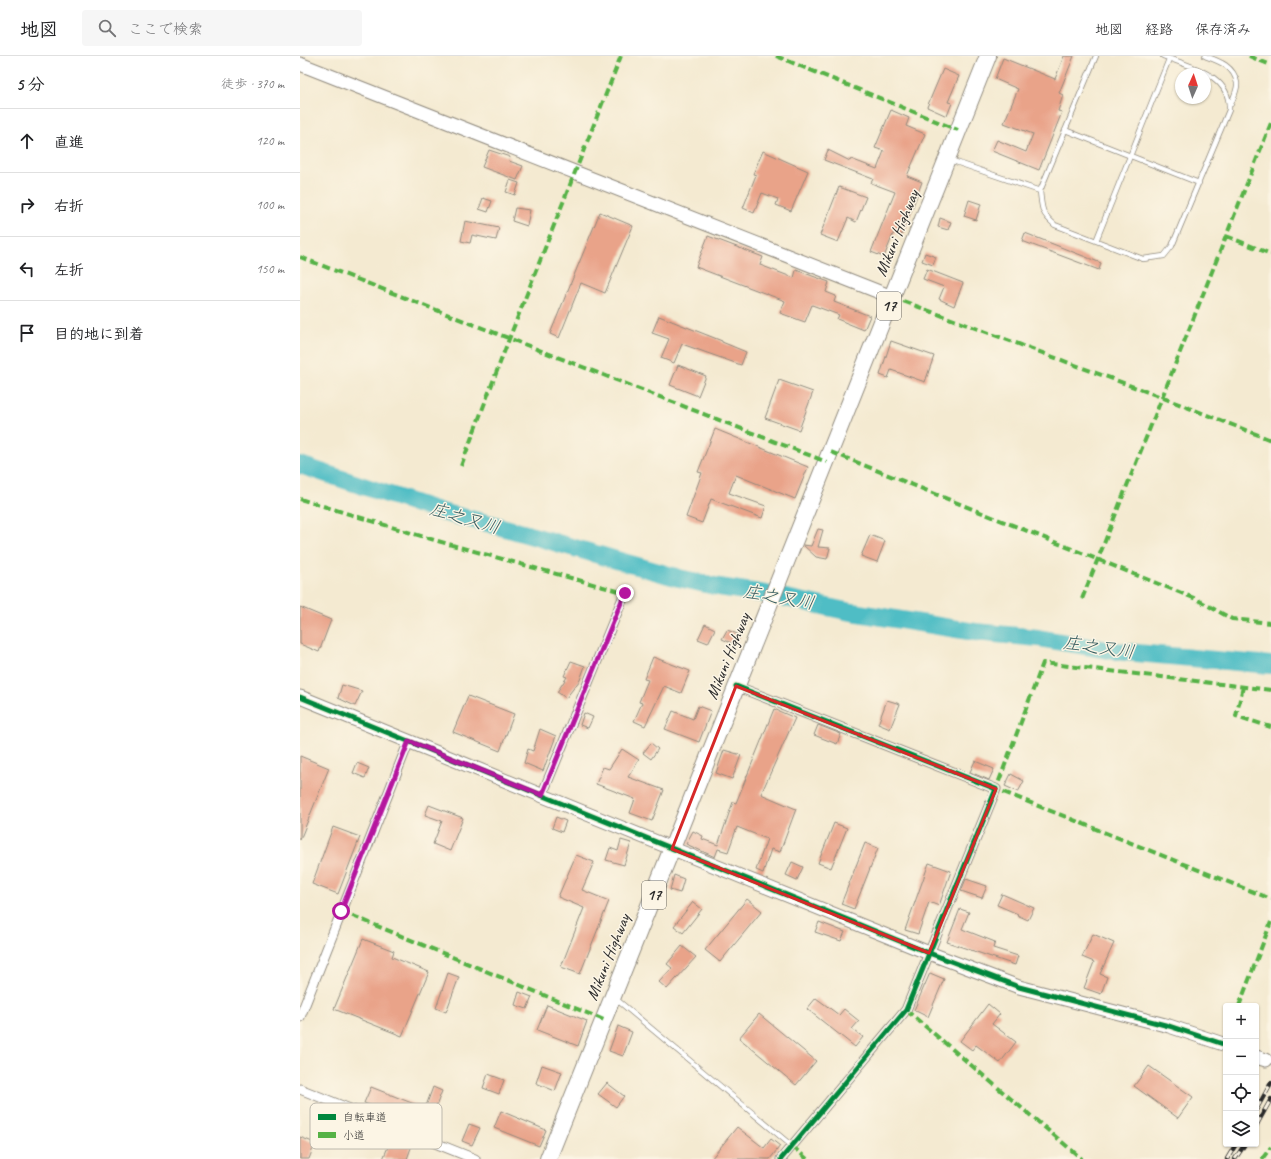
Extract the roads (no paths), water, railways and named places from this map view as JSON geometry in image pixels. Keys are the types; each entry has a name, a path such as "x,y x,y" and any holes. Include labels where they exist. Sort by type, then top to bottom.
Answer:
{"highway":[{"name":"Mikuni Highway","path":"548,1159 988,56"}],"street":[{"path":"300,64 892,297"},
{"path":"542,795 625,593"},
{"path":"736,686 996,788 906,1010 781,1159"},
{"path":"300,697 672,849 930,953 1019,987 1170,1026 1223,1044"},
{"path":"300,1017 409,741"},
{"path":"300,1089 335,1103"},
{"path":"442,1146 475,1159"}],"lane":[{"path":"1096,56 1040,191 1044,216 1055,225 1143,259 1164,256 1172,246 1229,110 1237,84 1232,71 1224,63 1205,56"},
{"path":"1163,56 1217,78 1225,88 1230,100 1229,110"},
{"path":"1096,241 1169,59"},
{"path":"1065,130 1199,183"},
{"path":"947,159 1040,191"},
{"path":"613,997 792,1146"}],"waterway":[{"name":"庄之又川","path":"300,465 441,512 491,524 679,578 719,587 772,595 846,611 975,632 1038,638 1114,651 1271,665"}],"railway":[{"path":"1259,1105 1271,1083"},
{"path":"1259,1121 1271,1099"},
{"path":"1227,1159 1234,1147"},
{"path":"1235,1159 1243,1147"}]}
